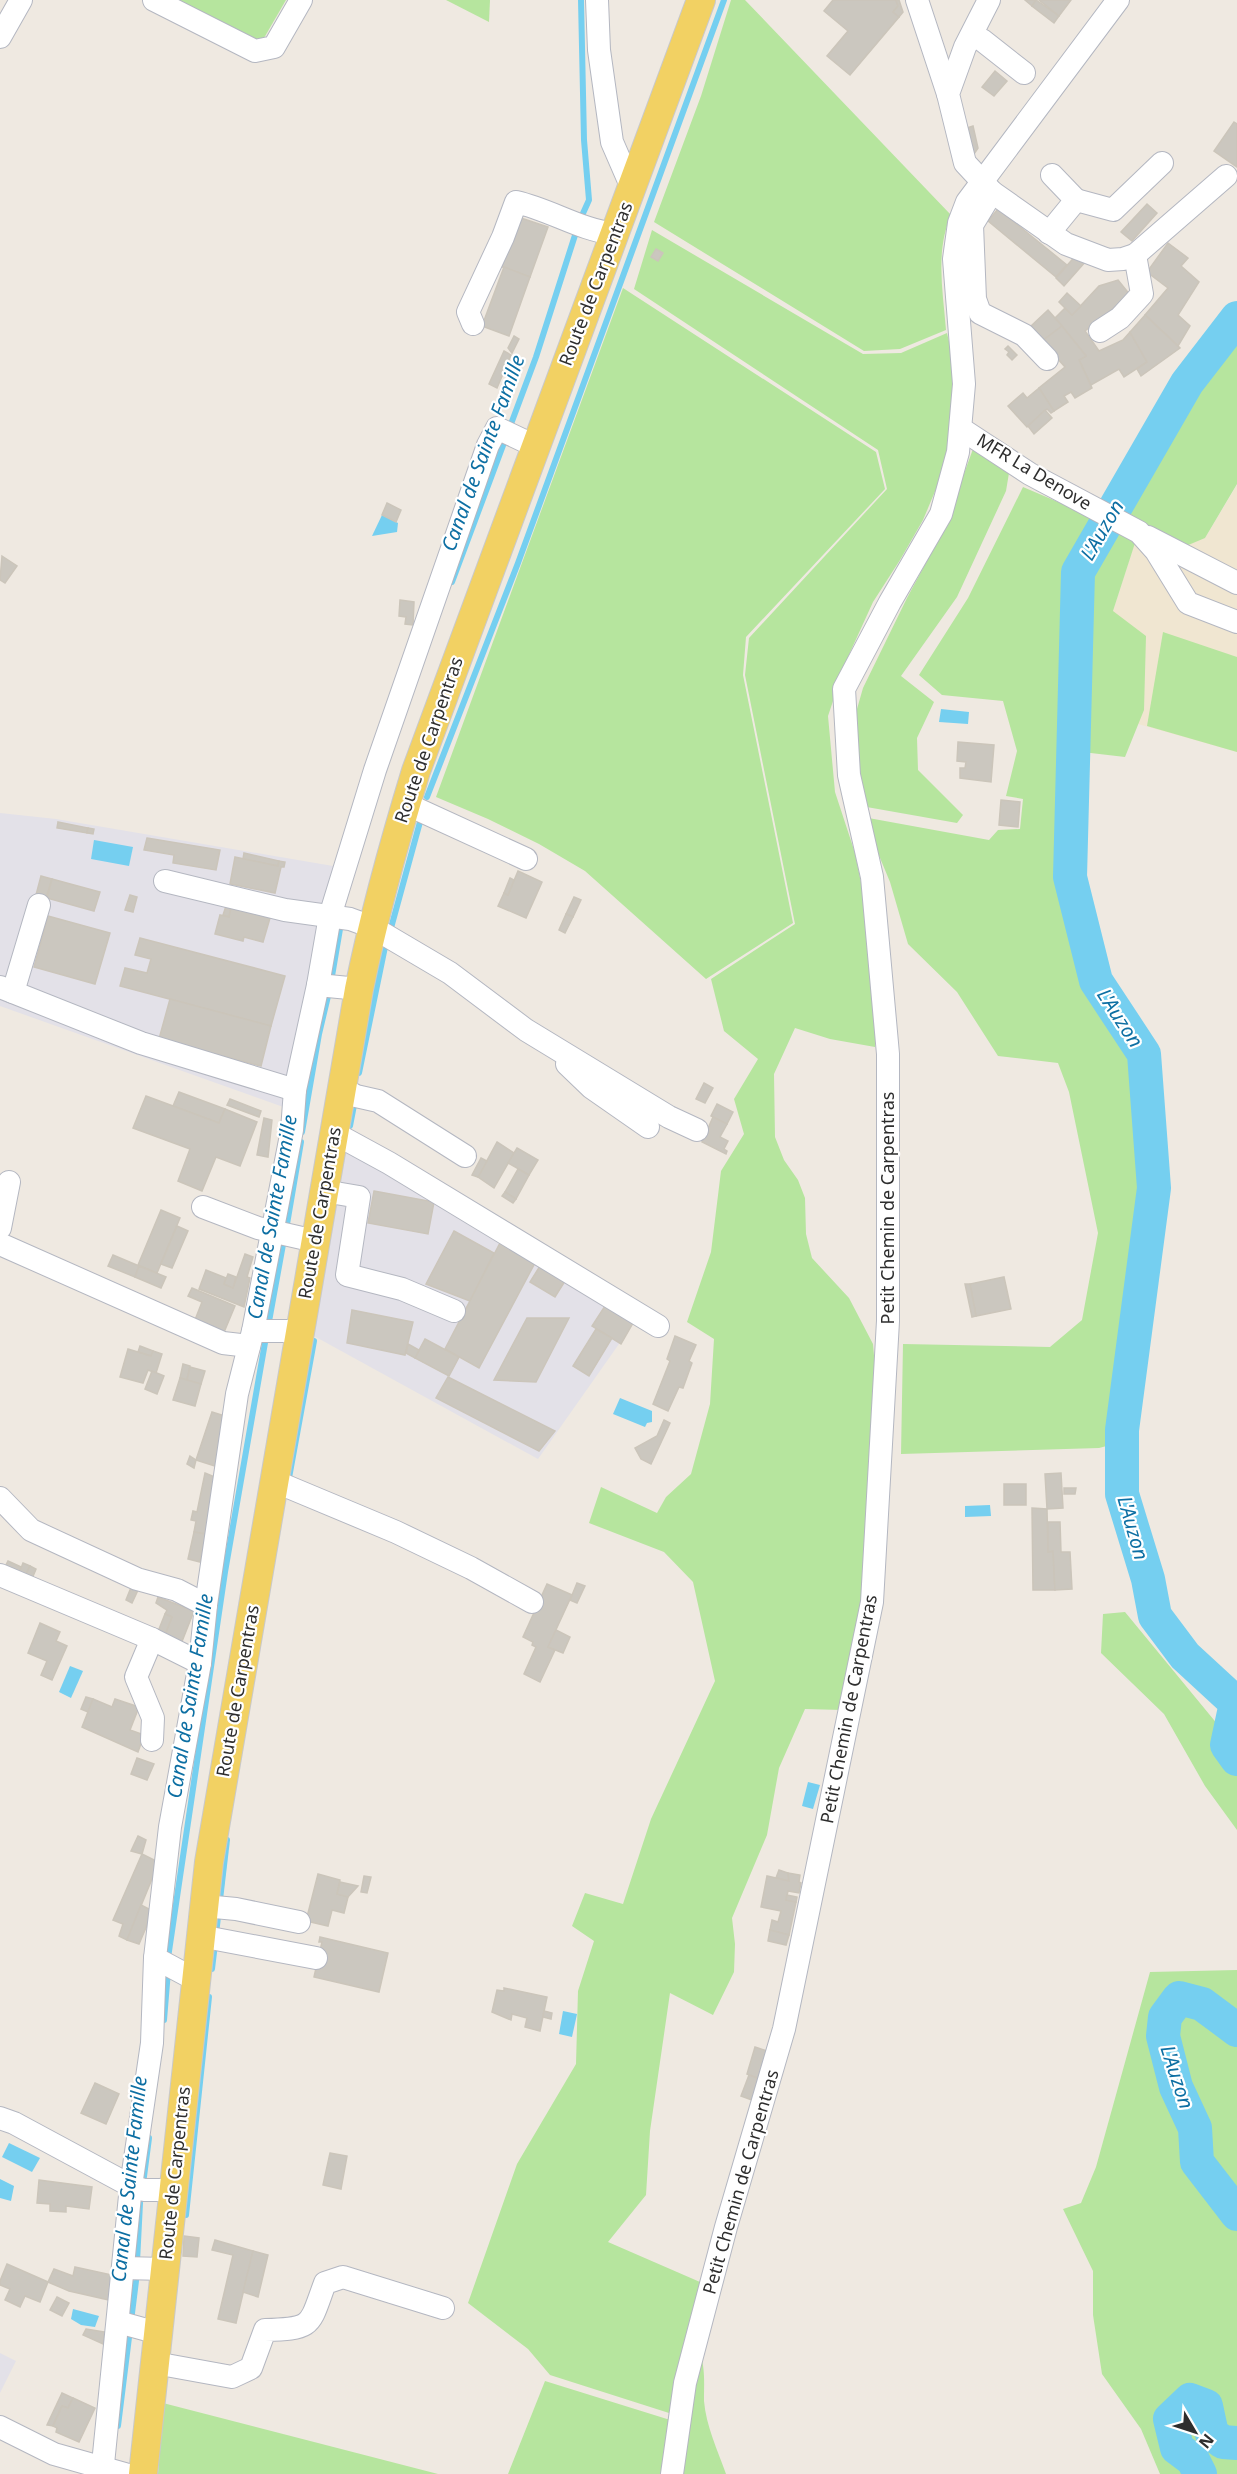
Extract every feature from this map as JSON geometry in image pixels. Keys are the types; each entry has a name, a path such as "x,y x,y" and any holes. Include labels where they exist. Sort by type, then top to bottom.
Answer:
{"main road":[{"name":"Route de Carpentras","path":"143,2474 208,1862 359,989 372,927 406,804 535,446 701,0"}],"street":[{"path":"0,37 21,0"},
{"path":"154,0 255,51 274,47 301,0"},
{"path":"597,0 599,50 612,142 632,188"},
{"path":"917,0 950,89 965,163 987,186 1066,244 1108,260 1135,255 1226,176"},
{"path":"950,89 965,47 989,0"},
{"path":"950,89 982,40 1004,0"},
{"name":"Petit Chemin de Carpentras","path":"672,2474 685,2383 726,2227 784,2029 872,1602 888,1321 888,1054 873,877 849,775 844,689 890,602 941,514 958,452 964,384 954,259 959,223 967,202 987,186 1118,0"},
{"path":"982,40 1024,73"},
{"path":"1052,175 1076,200 1113,210 1162,163"},
{"path":"987,186 972,225 975,299 980,313 1024,335 1047,359"},
{"path":"1049,233 1076,200"},
{"path":"473,324 468,312 503,237 516,202 541,208 593,231 615,234"},
{"path":"1100,331 1120,318 1142,294 1135,255"},
{"path":"103,2470 131,2186 153,2043 155,1958 170,1827 200,1663 206,1605 237,1394 274,1232 292,1130 295,1090 318,985 330,916 375,770 488,445 497,428 535,446"},
{"name":"MFR La Denove","path":"966,432 1030,474 1139,532 1156,551 1188,603 1237,622"},
{"path":"1139,532 1237,583"},
{"path":"406,804 526,858"},
{"path":"165,882 285,910 350,920 372,927 450,973 526,1030 669,1117 697,1130"},
{"path":"39,905 7,989 141,1043 295,1090"},
{"path":"318,985 359,989"},
{"path":"548,1043 592,1089 648,1127"},
{"path":"342,1088 356,1096 378,1101 465,1156"},
{"path":"334,1133 389,1163 658,1326"},
{"path":"0,1228 9,1182"},
{"path":"324,1191 359,1197 347,1275 402,1289 454,1311"},
{"path":"203,1207 258,1228 315,1241"},
{"path":"0,1244 223,1343 300,1331"},
{"path":"274,1481 396,1532 471,1568 532,1602"},
{"path":"0,1498 31,1530 137,1579 177,1590 206,1605"},
{"path":"0,1575 152,1639 200,1663"},
{"path":"152,1639 136,1677 153,1718 152,1740"},
{"path":"204,1906 236,1909 299,1922"},
{"path":"200,1936 316,1958"},
{"path":"155,1958 196,1980"},
{"path":"0,2118 14,2123 131,2186 144,2190 174,2190"},
{"path":"123,2268 165,2269"},
{"path":"155,2363 232,2377 251,2368 265,2330 296,2330 310,2321 325,2283 343,2277 443,2308"},
{"path":"118,2322 158,2333"},
{"path":"0,2427 54,2454 103,2470 125,2474"}],"shaded area":[{"path":"1237,485 1237,752 1138,724 1113,611 1135,542 1205,538"},
{"path":"0,813 56,819 333,866 286,1108 0,1006"},
{"path":"347,1132 645,1307 538,1459 314,1336"},
{"path":"0,2353 16,2361 0,2393"}],"green space":[{"path":"171,0 286,0 264,38 255,42"},
{"path":"446,0 490,0 489,22"},
{"path":"731,0 745,0 951,215 943,243 942,257 946,330 900,349 864,351 654,222 701,96"},
{"path":"652,230 863,354 901,353 947,333 953,359 953,406 944,470 923,520 873,602 847,659 828,716 835,792 855,853 871,932 876,982 875,1047 830,1039 795,1028 774,1074 775,1137 784,1160 798,1180 805,1198 806,1234 812,1258 849,1298 873,1344 879,1413 866,1589 842,1710 805,1709 779,1768 767,1835 732,1918 735,1944 734,1972 713,2015 670,1993 650,2131 646,2195 608,2242 700,2282 669,2413 550,2375 528,2349 468,2303 517,2164 576,2064 578,1991 594,1941 572,1926 585,1893 623,1904 651,1819 715,1681 693,1582 664,1552 589,1523 601,1487 657,1513 666,1497 691,1474 710,1404 714,1339 687,1322 711,1252 721,1171 744,1134 734,1099 758,1059 724,1031 711,979 795,924 745,675 749,638 887,489 878,450 634,289"},
{"path":"623,288 876,452 885,489 746,637 743,675 793,923 706,979 585,871 539,844 436,797"},
{"path":"1237,313 1237,484 1205,538 1174,551 1135,543 1113,611 1146,636 1144,710 1125,757 1065,750 1060,878 1087,984 1134,1055 1133,1079 1143,1188 1117,1430 1118,1443 1099,1448 901,1454 903,1344 1050,1347 1082,1320 1098,1233 1069,1092 1058,1063 998,1056 957,992 908,944 890,882 863,817 989,840 998,830 1020,829 1023,799 1006,796 1017,751 1003,701 942,695 919,675 968,598 1023,487 1098,519 1174,391"},
{"path":"973,449 1010,467 1006,491 957,597 901,676 934,702 917,738 918,770 963,815 957,823 861,806 853,723 863,688 943,531"},
{"path":"1163,632 1237,657 1237,752 1147,726"},
{"path":"1125,1612 1237,1748 1237,1830 1205,1786 1164,1714 1101,1653 1103,1614"},
{"path":"1237,1970 1237,2474 1160,2474 1141,2429 1102,2374 1093,2315 1093,2271 1063,2209 1081,2203 1096,2167 1150,1972"},
{"path":"702,2359 705,2410 726,2474 508,2474 545,2381 667,2419 686,2418"},
{"path":"163,2403 438,2474 158,2474"}],"water":[{"path":"382,515 398,523 397,532 372,536"},
{"path":"941,709 969,712 968,724 939,722"},
{"path":"94,840 133,847 129,866 91,859"},
{"path":"620,1398 652,1411 652,1422 647,1423 645,1427 613,1414"},
{"path":"990,1505 991,1516 965,1517 965,1506"},
{"path":"70,1666 83,1671 71,1698 59,1692"},
{"path":"808,1782 820,1785 813,1809 802,1806"},
{"path":"563,2011 577,2014 572,2037 559,2034"},
{"path":"9,2143 40,2158 32,2172 2,2157"},
{"path":"0,2179 14,2186 11,2201 0,2198"},
{"path":"73,2309 99,2316 95,2327 81,2325 71,2319"}],"building":[{"path":"833,0 896,0 898,6 893,12 899,17 850,75 827,56 848,31 824,11"},
{"path":"896,0 899,0 903,12 899,17 893,12 898,6"},
{"path":"1025,0 1036,0 1032,6"},
{"path":"1036,0 1059,16 1054,23 1032,6"},
{"path":"1039,0 1071,0 1059,16"},
{"path":"995,71 1007,81 994,96 982,87"},
{"path":"1234,122 1237,124 1237,167 1214,151"},
{"path":"973,126 978,148 974,154 967,128"},
{"path":"1147,204 1157,213 1132,241 1121,232"},
{"path":"998,209 1067,265 1056,277 988,221"},
{"path":"515,216 548,227 530,277 497,265"},
{"path":"1168,243 1188,258 1181,266 1199,282 1178,315 1190,326 1178,346 1145,315 1168,288 1147,272"},
{"path":"656,249 663,253 658,261 651,257"},
{"path":"1078,253 1086,261 1064,286 1056,278"},
{"path":"504,267 530,277 509,336 482,326"},
{"path":"1118,280 1130,295 1085,331 1099,351 1123,340 1130,332 1147,362 1124,377 1119,369 1091,385 1079,360 1086,356 1055,318 1065,308 1072,315 1099,286"},
{"path":"1067,293 1081,306 1072,315 1059,302"},
{"path":"1048,310 1062,326 1044,340 1031,326"},
{"path":"1145,315 1180,348 1141,376 1137,369 1147,362 1130,332"},
{"path":"1062,326 1086,356 1079,360 1092,388 1075,398 1071,392 1064,396 1068,402 1054,411 1039,388 1065,367 1042,341"},
{"path":"514,336 519,339 512,353 508,348"},
{"path":"1008,346 1017,355 1012,360 1005,349"},
{"path":"504,351 511,355 497,388 489,384"},
{"path":"1039,388 1054,411 1051,413 1047,409 1027,427 1008,406 1023,393 1027,398"},
{"path":"1045,410 1052,418 1034,434 1028,426"},
{"path":"387,503 401,510 396,522 382,515"},
{"path":"2,556 17,566 5,583 0,580"},
{"path":"400,600 414,602 413,625 405,624 406,617 399,616"},
{"path":"958,742 994,745 991,782 960,778 960,768 965,768 966,762 957,761"},
{"path":"1001,800 1020,802 1018,827 999,825"},
{"path":"58,822 88,828 87,833 57,828"},
{"path":"88,828 94,829 93,834 87,833"},
{"path":"147,838 220,850 216,870 173,863 174,855 144,850"},
{"path":"244,853 279,861 278,866 243,859"},
{"path":"235,857 278,866 279,861 285,862 284,867 281,867 275,893 230,884"},
{"path":"518,871 542,882 526,918 498,906 504,893 508,895"},
{"path":"41,876 52,879 46,898 36,895"},
{"path":"510,878 514,880 508,895 504,893"},
{"path":"52,879 100,892 94,911 47,898"},
{"path":"130,895 137,897 133,912 125,910"},
{"path":"574,897 581,900 573,917 566,914"},
{"path":"226,906 231,908 229,917 223,915"},
{"path":"231,908 270,918 263,942 244,937 243,941 215,934 220,915 229,917"},
{"path":"566,914 573,917 565,933 559,930"},
{"path":"48,916 110,933 95,984 34,967"},
{"path":"140,938 285,976 271,1026 120,986 125,968 147,973 151,959 135,955"},
{"path":"170,999 271,1026 261,1066 159,1039"},
{"path":"704,1083 713,1088 705,1103 696,1099"},
{"path":"179,1092 225,1109 219,1123 173,1106"},
{"path":"146,1096 219,1123 225,1109 257,1122 240,1166 216,1157 202,1191 178,1181 190,1149 133,1128"},
{"path":"230,1099 261,1111 259,1117 227,1105"},
{"path":"717,1104 733,1112 727,1124 711,1116"},
{"path":"713,1117 727,1124 720,1137 728,1141 724,1149 727,1151 726,1154 702,1142"},
{"path":"264,1118 272,1120 268,1157 257,1155"},
{"path":"497,1142 514,1153 494,1188 478,1177"},
{"path":"517,1148 538,1160 529,1175 508,1163"},
{"path":"481,1158 487,1161 478,1177 472,1175"},
{"path":"518,1169 529,1175 516,1199 505,1192"},
{"path":"374,1191 434,1202 428,1234 368,1223"},
{"path":"505,1192 516,1199 513,1203 502,1196"},
{"path":"161,1210 180,1218 157,1273 138,1265"},
{"path":"177,1226 188,1231 172,1268 161,1264"},
{"path":"454,1231 494,1253 470,1301 426,1284"},
{"path":"501,1241 536,1261 479,1368 445,1349"},
{"path":"245,1254 253,1257 247,1277 250,1278 244,1307 199,1289 206,1270 226,1278 224,1284 233,1288"},
{"path":"113,1255 139,1266 135,1277 108,1266"},
{"path":"139,1266 166,1277 161,1288 135,1277"},
{"path":"540,1266 565,1281 555,1297 530,1282"},
{"path":"228,1274 236,1277 233,1288 224,1284"},
{"path":"1004,1277 1011,1309 976,1316 970,1284"},
{"path":"965,1284 970,1284 976,1316 972,1317"},
{"path":"192,1288 235,1306 222,1337 193,1325 202,1302 188,1296"},
{"path":"605,1306 633,1323 621,1344 592,1326"},
{"path":"352,1310 413,1322 405,1355 347,1343"},
{"path":"527,1318 569,1318 536,1382 494,1380"},
{"path":"596,1329 612,1338 589,1376 573,1366"},
{"path":"675,1336 696,1345 689,1361 692,1363 683,1388 679,1387 668,1411 653,1404 670,1361 667,1359"},
{"path":"425,1339 459,1357 449,1376 415,1358"},
{"path":"408,1344 419,1350 415,1358 406,1353"},
{"path":"140,1346 153,1351 151,1356 138,1352"},
{"path":"128,1349 151,1356 153,1351 162,1354 156,1373 148,1370 143,1383 120,1377"},
{"path":"183,1364 190,1366 187,1380 180,1378"},
{"path":"190,1367 205,1371 201,1384 187,1380"},
{"path":"152,1371 164,1376 157,1394 145,1389"},
{"path":"448,1377 555,1431 539,1451 436,1398"},
{"path":"180,1378 201,1384 195,1406 173,1400"},
{"path":"212,1412 225,1416 218,1467 196,1460"},
{"path":"664,1420 670,1423 651,1464 641,1459 635,1448 657,1436"},
{"path":"190,1456 196,1460 194,1468 187,1464"},
{"path":"205,1473 217,1478 206,1534 194,1532 196,1521 191,1520 193,1511 197,1512"},
{"path":"1061,1473 1063,1508 1047,1509 1045,1474"},
{"path":"1004,1484 1026,1484 1026,1505 1004,1505"},
{"path":"1064,1488 1076,1488 1075,1494 1064,1494"},
{"path":"1032,1508 1047,1509 1048,1552 1053,1551 1055,1590 1033,1590"},
{"path":"1048,1522 1060,1522 1061,1552 1070,1552 1072,1589 1055,1590 1053,1551 1048,1552"},
{"path":"194,1532 206,1534 200,1562 188,1559"},
{"path":"8,1561 21,1567 18,1576 4,1569"},
{"path":"23,1563 30,1566 24,1578 18,1576"},
{"path":"30,1566 36,1569 31,1581 24,1578"},
{"path":"577,1583 585,1586 577,1603 570,1600"},
{"path":"547,1584 572,1595 548,1647 555,1650 540,1682 524,1674 536,1647 532,1645 533,1642 523,1637"},
{"path":"132,1585 139,1588 132,1603 126,1600"},
{"path":"158,1597 194,1611 181,1644 164,1637 172,1617 165,1614 167,1610 156,1603"},
{"path":"165,1614 172,1617 164,1637 157,1634"},
{"path":"40,1623 60,1632 56,1641 67,1646 52,1680 41,1675 47,1661 28,1653"},
{"path":"556,1630 570,1637 563,1653 548,1647"},
{"path":"86,1697 93,1699 88,1712 81,1709"},
{"path":"93,1699 112,1707 115,1699 139,1707 130,1730 144,1735 138,1752 82,1727"},
{"path":"137,1758 154,1764 147,1780 131,1774"},
{"path":"138,1836 146,1840 142,1854 131,1851"},
{"path":"142,1854 156,1861 154,1874 127,1940 119,1936 123,1924 113,1920"},
{"path":"779,1870 788,1873 789,1881 776,1878"},
{"path":"788,1873 800,1875 799,1882 801,1883 799,1893 788,1891 786,1900 796,1902 789,1935 770,1930 772,1920 778,1922 781,1911 761,1907 767,1876 789,1881"},
{"path":"318,1874 340,1880 337,1894 348,1897 344,1913 332,1910 328,1926 306,1921"},
{"path":"364,1876 371,1877 367,1893 361,1892"},
{"path":"340,1882 358,1886 348,1897 337,1894"},
{"path":"787,1895 797,1897 796,1902 786,1900"},
{"path":"141,1905 153,1911 139,1944 127,1940"},
{"path":"770,1930 789,1935 786,1945 768,1941"},
{"path":"320,1937 388,1953 379,1992 314,1977 322,1942 319,1942"},
{"path":"504,1988 547,1997 540,2031 525,2027 527,2018 512,2014 511,2020 492,2012 497,1990 504,1991"},
{"path":"544,2011 552,2013 551,2019 543,2017"},
{"path":"755,2047 767,2051 759,2079 747,2074"},
{"path":"749,2075 760,2079 752,2100 741,2096"},
{"path":"95,2083 119,2094 106,2124 81,2113"},
{"path":"330,2153 347,2156 341,2189 323,2185"},
{"path":"39,2180 92,2187 89,2209 66,2206 66,2212 50,2211 50,2204 37,2203"},
{"path":"184,2236 199,2238 197,2257 183,2256"},
{"path":"215,2240 253,2251 236,2323 218,2319 233,2255 212,2250"},
{"path":"253,2251 268,2255 258,2297 243,2292"},
{"path":"7,2264 48,2282 40,2302 25,2296 20,2307 5,2300 10,2289 0,2285 0,2281"},
{"path":"75,2267 112,2275 109,2300 69,2291 48,2282 54,2269 73,2276"},
{"path":"57,2297 69,2303 62,2316 50,2310"},
{"path":"86,2329 105,2332 103,2344 83,2335"},
{"path":"62,2393 73,2398 68,2408 62,2406 53,2426 47,2425"},
{"path":"73,2398 95,2408 79,2442 56,2432 57,2428 53,2426 62,2406 68,2408"}],"waterway":[{"name":"Canal de Sainte Famille","path":"580,220 589,200 584,140 581,0"},
{"path":"427,797 518,563 724,0"},
{"name":"Canal de Sainte Famille","path":"452,582 536,357 577,229"},
{"name":"L'Auzon","path":"1237,318 1187,383 1078,572 1070,877 1096,981 1144,1054 1154,1188 1122,1430 1122,1494 1148,1579 1155,1616 1185,1656 1236,1703 1227,1745 1237,1759"},
{"path":"391,928 420,822"},
{"name":"Canal de Sainte Famille","path":"331,982 340,929"},
{"path":"359,1073 385,947"},
{"name":"Canal de Sainte Famille","path":"302,1132 319,1034 329,992"},
{"path":"350,1126 355,1100"},
{"name":"Canal de Sainte Famille","path":"286,1230 301,1142"},
{"name":"Canal de Sainte Famille","path":"268,1327 284,1239"},
{"name":"Canal de Sainte Famille","path":"168,1958 225,1572 266,1337"},
{"path":"289,1478 314,1341"},
{"path":"216,1934 227,1840"},
{"path":"212,1969 215,1944"},
{"name":"Canal de Sainte Famille","path":"164,2020 168,1971"},
{"path":"186,2215 209,1997"},
{"name":"L'Auzon","path":"1237,2030 1202,2004 1179,1998 1165,2017 1163,2036 1176,2087 1195,2128 1197,2162 1237,2214"},
{"name":"Canal de Sainte Famille","path":"143,2184 149,2138"},
{"name":"Canal de Sainte Famille","path":"118,2426 136,2281 140,2203"},
{"name":"L'Auzon","path":"1200,2474 1193,2460 1177,2448 1170,2419 1190,2400 1206,2406 1212,2434 1223,2442 1237,2443"}]}
